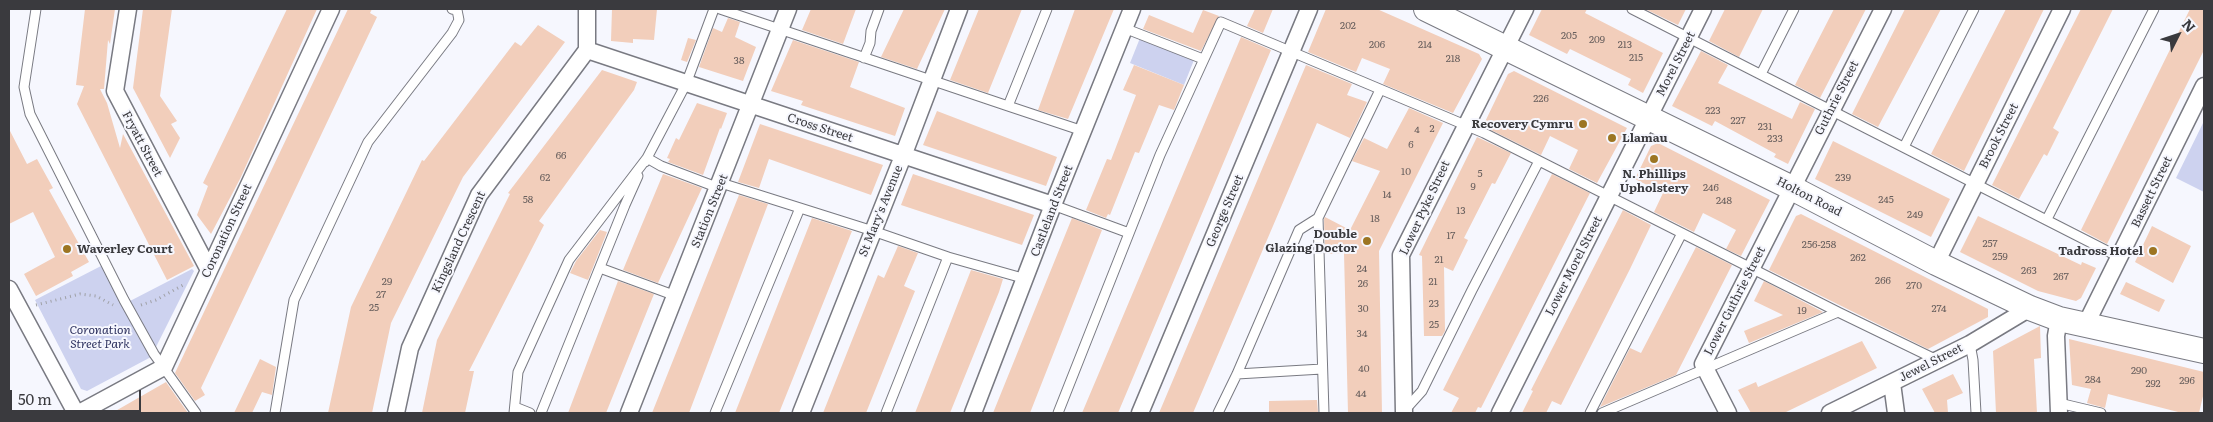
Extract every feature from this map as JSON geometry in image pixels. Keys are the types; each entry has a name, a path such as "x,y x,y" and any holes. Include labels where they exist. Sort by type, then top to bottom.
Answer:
{"street":[{"name":"Fryatt Street","path":"128,9 115,91 209,270"},
{"name":"Coronation Street","path":"164,367 332,9"},
{"path":"587,9 587,50"},
{"name":"Station Street","path":"629,413 720,186 788,9"},
{"name":"St Mary's Avenue","path":"801,413 959,9"},
{"name":"Castleland Street","path":"973,413 1026,280 1053,205 1132,9"},
{"name":"George Street","path":"1140,413 1309,9"},
{"name":"Holton Road","path":"1426,9 1792,188 1936,263 2030,308 2059,319 2204,351"},
{"name":"Lower Pyke Street","path":"1404,412 1401,255 1525,9"},
{"name":"Morel Street","path":"1648,118 1703,9"},
{"name":"Guthrie Street","path":"1792,188 1883,9"},
{"name":"Brook Street","path":"1936,263 2062,9"},
{"name":"Cross Street","path":"587,50 1053,205"},
{"name":"Kingsland Crescent","path":"396,413 410,348 479,195 587,50"},
{"name":"Bassett Street","path":"2086,324 2204,86"},
{"name":"Lower Morel Street","path":"1500,413 1648,118"},
{"name":"Lower Guthrie Street","path":"1728,413 1703,364 1792,188"},
{"path":"9,289 71,411 164,367"},
{"name":"Jewel Street","path":"1830,413 1970,344 2030,308"},
{"path":"2059,319 2056,336 2059,408"},
{"path":"1892,383 1896,413"}],"lane":[{"path":"36,9 25,74 24,96 27,105 124,300 154,354 196,413"},
{"path":"275,413 294,300 368,142 452,33 459,20 457,10 452,9"},
{"path":"541,413 624,204 686,84 714,9"},
{"path":"720,9 1083,131"},
{"path":"864,58 870,43 871,31 878,9"},
{"path":"1008,106 1047,9"},
{"path":"1632,9 2047,219 2119,258"},
{"path":"1761,74 1794,9"},
{"path":"1904,147 1974,9"},
{"path":"2047,219 2154,9"},
{"path":"1058,413 1160,155 1221,22 1292,49 1380,90 1466,125 1751,269 1937,360"},
{"path":"1124,28 1203,59"},
{"path":"1324,413 1318,218 1380,90"},
{"path":"647,158 661,166 720,186 800,208 948,257 1026,280"},
{"path":"530,413 515,410 518,372 568,260 647,158"},
{"path":"1404,412 1422,391 1539,161"},
{"path":"1053,205 1129,234"},
{"path":"715,413 800,208"},
{"path":"1218,413 1237,374 1299,230 1318,218"},
{"path":"1590,413 1682,233"},
{"path":"886,413 948,257"},
{"path":"600,268 676,296"},
{"path":"1602,413 1838,312"},
{"path":"1970,344 1973,360 1976,413"},
{"path":"1237,374 1322,369"},
{"path":"2059,408 2101,413"}],"green space":[{"path":"1140,38 1194,60 1184,85 1130,63"},
{"path":"2204,121 2204,192 2176,178"},
{"name":"Coronation Street Park","path":"101,266 122,302 130,301 192,269 194,271 151,357 87,391 81,389 35,300"}],"building":[{"path":"85,9 115,9 110,44 108,40 104,89 100,89 107,103 120,148 123,134 194,266 167,280 77,104 84,86 76,85"},
{"path":"143,9 172,9 160,96 177,121 171,124 180,138 170,158 133,88"},
{"path":"287,9 317,9 240,179 211,234 197,215 208,186 203,183"},
{"path":"348,9 372,9 370,13 377,17 201,388 205,395 195,401 175,373"},
{"path":"612,9 657,9 654,40 633,39 633,43 611,41"},
{"path":"811,9 856,9 843,44 802,30"},
{"path":"904,9 945,9 917,69 881,57"},
{"path":"979,9 1022,9 988,93 950,80"},
{"path":"1075,9 1114,9 1068,119 1038,110"},
{"path":"1255,9 1273,9 1263,33 1247,26"},
{"path":"1326,9 1377,9 1479,54 1482,59 1453,113 1383,84 1390,69 1362,58 1356,72 1308,52"},
{"path":"1542,9 1587,9 1585,13 1663,53 1643,93 1628,85 1631,79 1570,49 1567,54 1529,35"},
{"path":"1645,9 1686,9 1678,25"},
{"path":"1725,9 1763,9 1739,57 1709,41"},
{"path":"1834,9 1866,9 1820,98 1795,85"},
{"path":"1905,9 1941,9 1878,127 1852,114"},
{"path":"2006,9 2044,9 1964,171 1931,154"},
{"path":"2081,9 2113,9 2053,128 2059,132 2047,156 2044,154 2019,199 1992,185"},
{"path":"2190,9 2204,9 2204,50 2107,244 2081,230"},
{"path":"1203,10 1219,16 1201,51 1143,29 1149,15 1193,33"},
{"path":"728,18 740,22 735,37 756,47 743,81 699,67 713,28 722,32"},
{"path":"538,25 565,42 463,177 391,323 372,413 328,413 351,307 422,160 424,161 515,42 521,46"},
{"path":"1241,37 1271,50 1118,413 1082,413"},
{"path":"688,38 696,40 687,62 681,60"},
{"path":"793,40 859,62 850,87 905,108 895,136 801,105 803,101 771,91"},
{"path":"1701,51 1728,65 1718,83 1792,119 1800,102 1815,109 1788,164 1774,157 1776,154 1715,121 1712,126 1672,106"},
{"path":"1134,65 1184,85 1174,110 1159,105 1139,153 1135,152 1110,215 1108,214 1106,218 1086,210 1107,159 1111,160 1136,95 1123,90"},
{"path":"1306,65 1352,84 1347,95 1367,102 1350,138 1317,123 1193,413 1159,413"},
{"path":"602,70 637,82 634,90 539,221 544,225 469,371 474,371 465,413 422,413 437,340 510,194 508,193"},
{"path":"1514,71 1627,128 1597,183 1569,169 1578,150 1550,136 1541,155 1483,126 1508,74"},
{"path":"697,103 727,113 703,175 668,162 670,159 667,158 676,138 679,140"},
{"path":"1409,108 1443,123 1379,251 1382,413 1348,413 1344,253 1325,254 1324,219 1325,217 1350,230 1380,171 1352,161 1364,138 1387,149"},
{"path":"937,111 1057,157 1046,186 923,145"},
{"path":"760,124 883,165 871,195 769,159 759,188 738,182"},
{"path":"9,129 27,164 37,159 53,188 49,190 89,262 71,272 73,276 36,296 24,274 55,257 33,212 9,224"},
{"path":"1477,137 1511,153 1495,184 1492,183 1464,238 1468,240 1453,271 1444,267 1445,331 1442,336 1424,336 1422,256 1419,255"},
{"path":"1833,141 1950,199 1931,237 1815,179"},
{"path":"1658,143 1770,200 1741,256 1726,249 1736,230 1721,222 1703,213 1694,232 1654,212 1663,193 1635,179 1651,146"},
{"path":"663,174 702,188 658,283 623,270"},
{"path":"913,174 1034,215 1022,245 901,205"},
{"path":"1552,174 1590,193 1481,408 1478,407 1475,413 1451,413 1459,398 1443,390"},
{"path":"739,195 768,204 689,413 652,413"},
{"path":"1623,210 1651,225 1630,269 1561,405 1552,401 1546,413 1522,413 1533,391 1531,390"},
{"path":"1801,214 1988,309 1988,317 1928,349 1769,270 1796,216"},
{"path":"1978,216 2081,265 2082,262 2096,268 2081,298 2076,301 2038,291 1960,252"},
{"path":"812,218 852,231 779,413 735,413"},
{"path":"1072,218 1102,230 1030,413 993,413"},
{"path":"2152,226 2191,246 2173,283 2135,262"},
{"path":"600,230 607,232 588,280 570,273 576,261"},
{"path":"898,246 918,253 904,286 915,291 866,413 823,413 878,275 884,278"},
{"path":"1696,247 1732,265 1676,375 1600,407 1630,348 1641,353"},
{"path":"971,270 1003,279 999,292 950,413 915,413"},
{"path":"618,281 654,294 606,413 568,413"},
{"path":"1764,281 1823,312 1749,343 1744,331 1783,315 1754,301"},
{"path":"2126,282 2165,300 2159,312 2120,294"},
{"path":"2040,326 2041,358 2034,359 2037,413 1996,413 1993,351"},
{"path":"2069,339 2204,372 2204,392 2199,413 2182,413 2108,394 2105,408 2087,403 2091,389 2072,385"},
{"path":"1862,341 1877,368 1784,413 1751,413 1738,390 1756,382 1758,387"},
{"path":"260,359 276,367 272,395 262,392 252,413 234,413"},
{"path":"1953,374 1963,393 1947,400 1948,413 1935,413 1922,389"},
{"path":"166,382 188,413 112,413"},
{"path":"1317,400 1318,413 1269,413 1269,401"}],"place":[{"name":"Recovery Cymru","path":"1583,124"},
{"name":"Llamau","path":"1612,138"},
{"name":"N. Phillips Upholstery","path":"1654,159"},
{"name":"Double Glazing Doctor","path":"1367,241"},
{"name":"Waverley Court","path":"67,249"},
{"name":"Tadross Hotel","path":"2153,251"}]}
